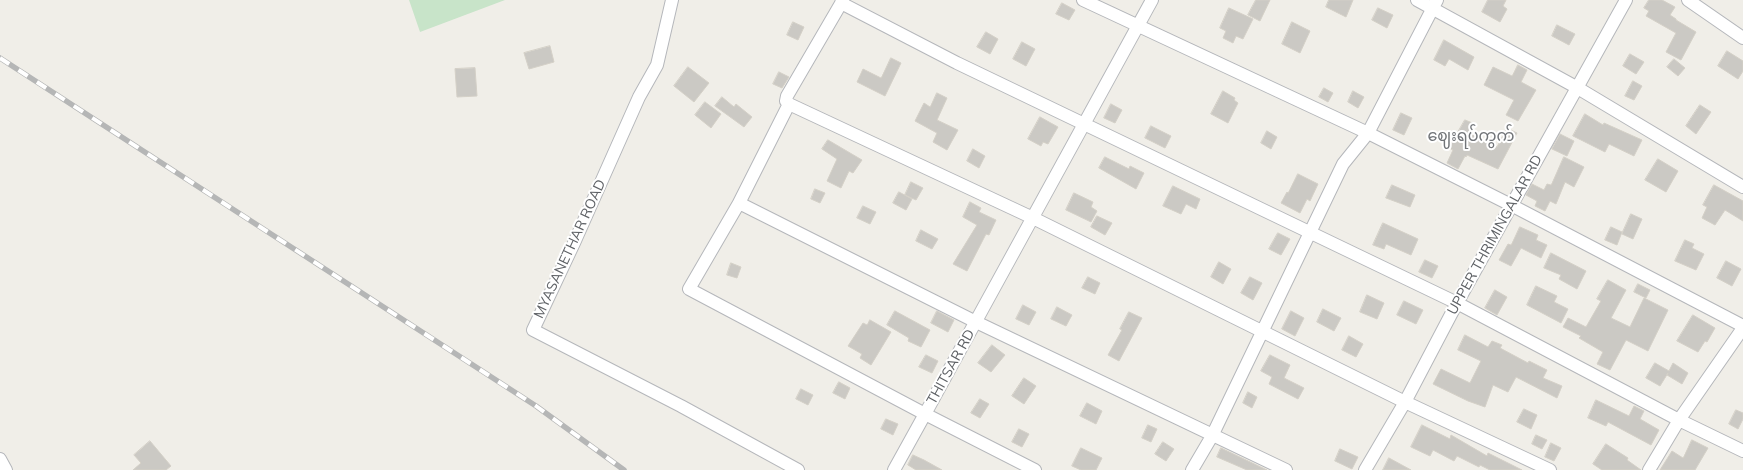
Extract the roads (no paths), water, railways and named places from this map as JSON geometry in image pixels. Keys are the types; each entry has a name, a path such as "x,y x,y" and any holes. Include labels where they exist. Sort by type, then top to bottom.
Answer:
{"street":[{"name":"MYASANETHAR ROAD","path":"672,0 657,65 639,97 533,330 682,406 798,470"},
{"path":"1083,0 1368,133 1511,205 1743,327 1679,420 1649,470"},
{"name":"THITSAR RD","path":"739,203 689,289 925,414 1152,0"},
{"path":"1417,0 1435,4 1743,187"},
{"name":"UPPER THRIMINGALAR RD","path":"1366,470 1405,402 1457,303 1576,87 1626,0"},
{"path":"1688,0 1743,38"},
{"path":"1550,470 1405,402 1033,218 789,104 786,101 786,96 842,1 957,63 1457,303 1679,420 1743,451"},
{"path":"1192,470 1212,436 1343,164 1368,133 1435,4"},
{"path":"789,104 739,203 976,322 1286,470"},
{"path":"894,470 925,414 1035,470"},
{"path":"0,459 6,470"}],"railway":[{"path":"0,58 536,406 624,470"}],"district":[{"name":"ဈေးရပ်ကွက်","path":"1471,136"}]}
